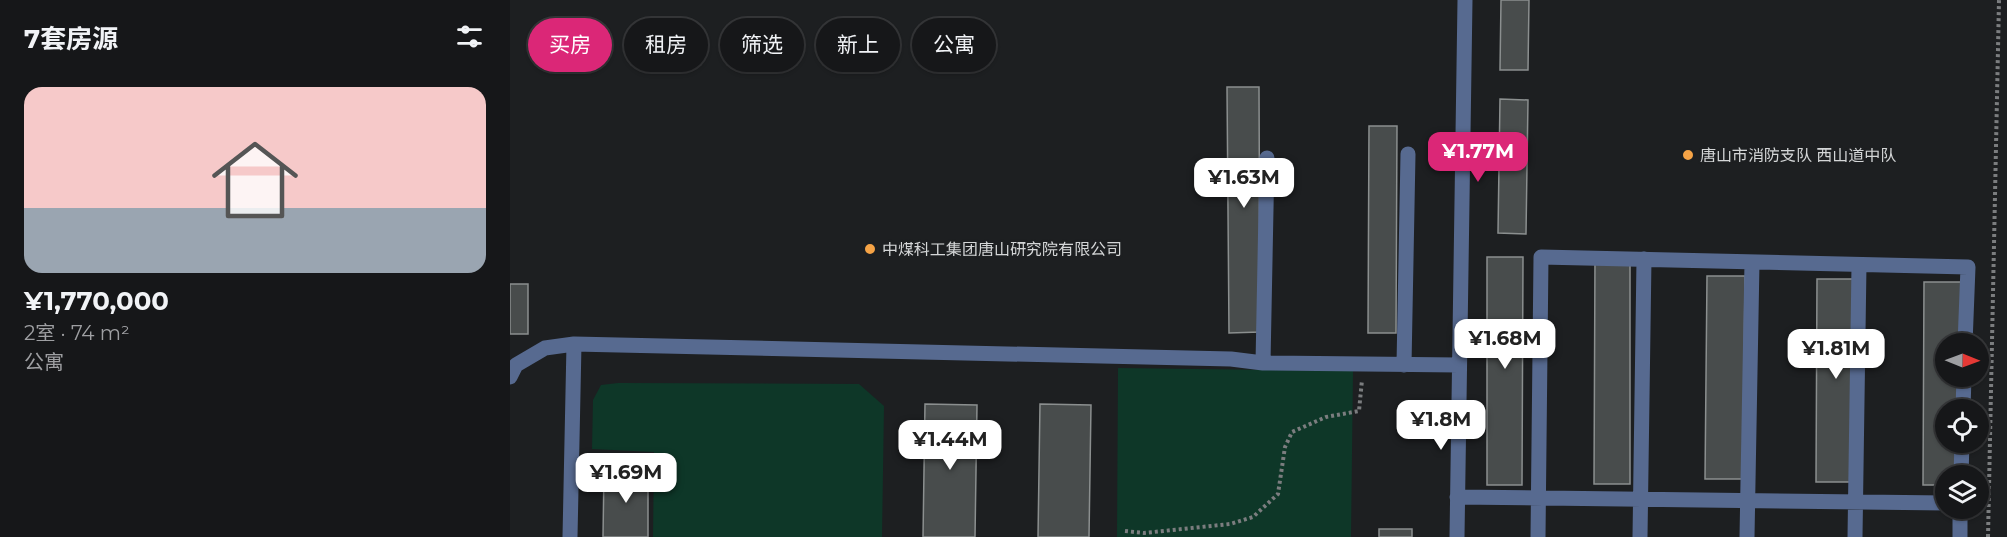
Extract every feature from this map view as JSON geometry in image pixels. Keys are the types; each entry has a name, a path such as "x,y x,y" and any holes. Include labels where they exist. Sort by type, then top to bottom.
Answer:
{"street":[{"path":"1457,537 1465,0"},
{"path":"1404,365 1408,153"},
{"path":"1263,363 1267,158"},
{"path":"1538,537 1541,257 1968,267 1965,333"},
{"path":"1640,537 1644,259"},
{"path":"1747,537 1752,262"},
{"path":"1855,537 1860,265"},
{"path":"510,377 516,364 545,348 574,344 1231,359 1263,363 1459,365"},
{"path":"570,537 574,344"},
{"path":"1457,497 1935,503"},
{"path":"1960,519 1960,537"}],"path":[{"path":"1988,537 1999,0"},
{"path":"1125,531 1144,533 1230,524 1253,517 1278,494 1285,447 1292,432 1326,417 1359,411 1363,364"}],"green space":[{"path":"1118,368 1353,371 1351,537 1117,537"},
{"path":"618,383 859,384 884,406 882,537 653,537 654,452 592,449 593,400 601,385"}],"building":[{"path":"1501,0 1529,0 1528,70 1500,70"},
{"path":"1227,87 1259,87 1260,332 1229,333"},
{"path":"1500,99 1528,100 1526,234 1498,233"},
{"path":"1369,126 1397,126 1396,333 1368,333"},
{"path":"1487,257 1523,257 1522,485 1487,485"},
{"path":"1595,257 1630,257 1630,484 1594,484"},
{"path":"1707,276 1745,276 1743,479 1705,479"},
{"path":"1817,279 1855,279 1854,482 1816,482"},
{"path":"1924,282 1962,282 1961,333 1935,333 1935,387 1961,387 1961,399 1935,399 1935,453 1961,453 1961,465 1935,465 1935,485 1923,485"},
{"path":"510,284 528,284 528,334 510,334"},
{"path":"925,404 977,405 975,537 923,537"},
{"path":"1040,404 1091,405 1089,537 1038,537"},
{"path":"604,470 648,470 648,537 603,537"},
{"path":"1379,529 1412,529 1412,537 1379,537"}],"place":[{"name":"唐山市消防支队 西山道中队","path":"1688,155"},
{"name":"中煤科工集团唐山研究院有限公司","path":"870,249"}]}
